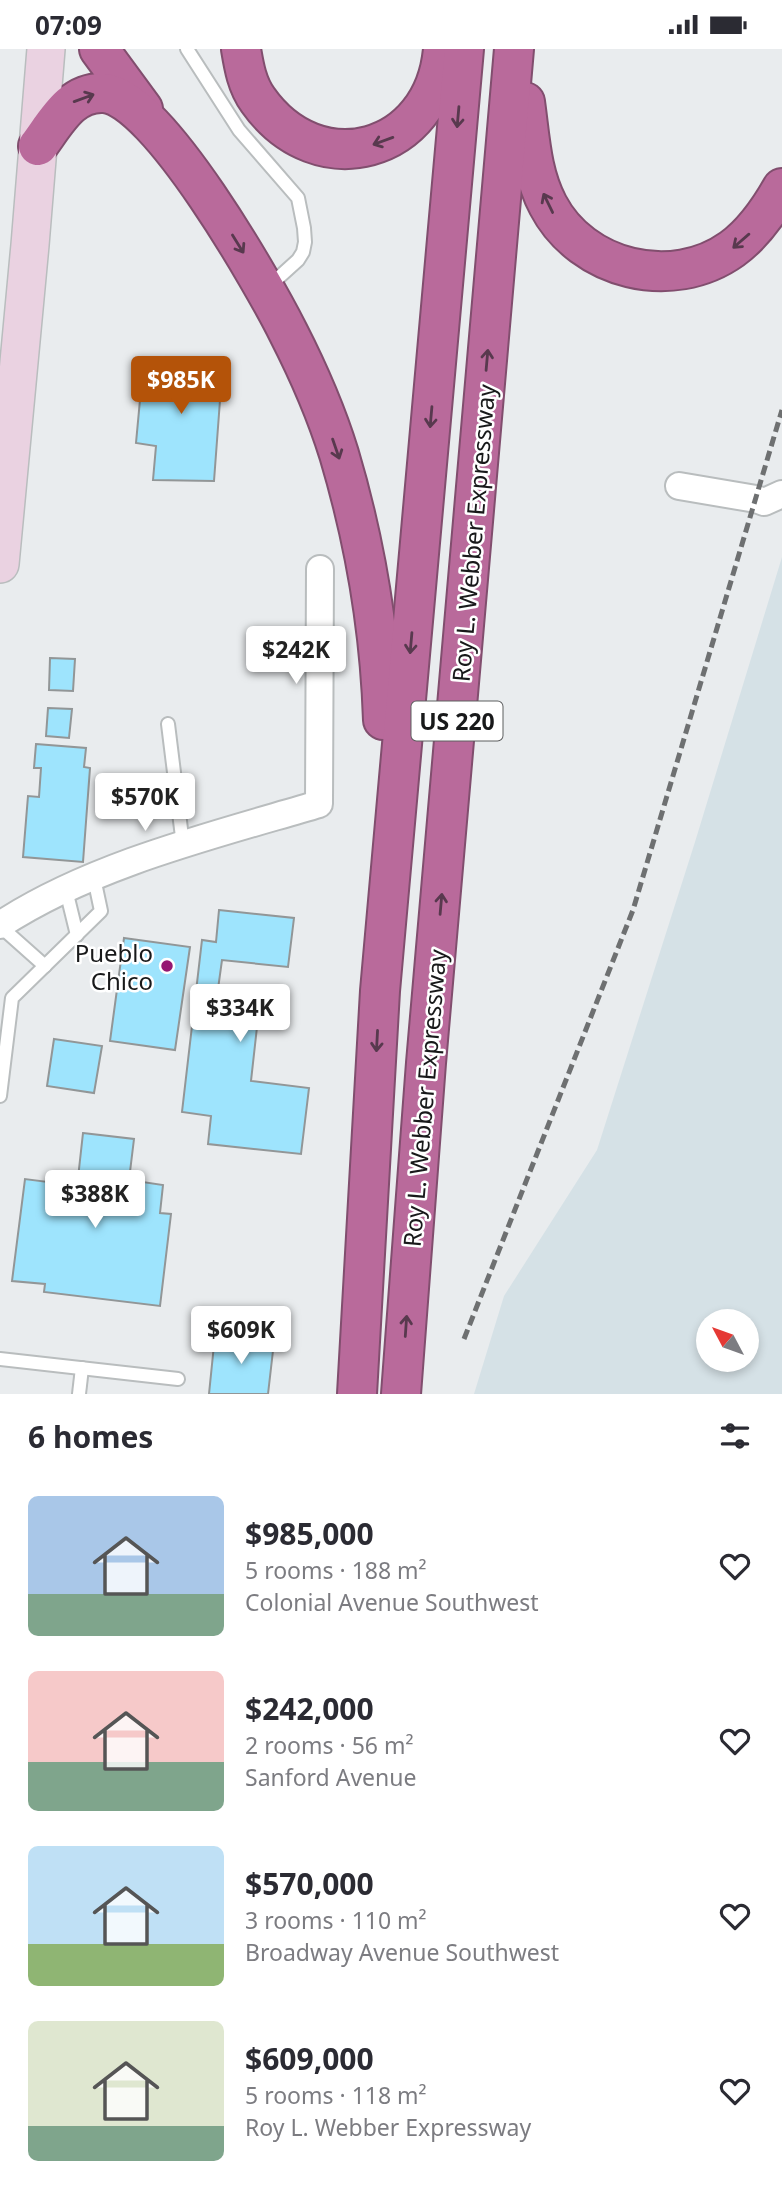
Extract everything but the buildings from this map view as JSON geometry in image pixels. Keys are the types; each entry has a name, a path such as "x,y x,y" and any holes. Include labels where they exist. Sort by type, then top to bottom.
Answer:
{"highway":[{"path":"99,49 237,242 288,331 338,452 372,589 382,661 384,740 378,831 380,991"},
{"path":"241,49 245,74 256,98 287,130 311,143 337,148 359,148 381,143 412,123 427,105 436,84 442,68 443,49"},
{"name":"Roy L. Webber Expressway","path":"357,1394 380,991 464,49"},
{"path":"516,49 536,176 558,222 596,255 619,265 659,272 685,269 709,262 732,250 752,232 770,210 782,187"},
{"name":"Roy L. Webber Expressway","path":"401,1394 426,1063 516,49"},
{"path":"38,146 67,106 86,95 103,93 125,100 163,136"}],"main road":[{"path":"0,564 46,49"}],"street":[{"path":"679,486 764,502 782,494"},
{"path":"0,926 94,878 183,845 319,804 320,569"}],"lane":[{"path":"187,49 239,129 298,198 304,228 303,251 298,260 265,291"},
{"path":"167,724 183,845"},
{"path":"0,1096 6,996 45,966 101,911 94,878"},
{"path":"66,890 77,935"},
{"path":"0,926 45,966"},
{"path":"0,1359 178,1379"},
{"path":"79,1394 82,1368"}],"shaded area":[{"path":"782,557 782,1394 474,1394 504,1296 597,1150"}],"railway":[{"path":"464,1339 633,910 782,410"}],"place":[{"name":"Pueblo Chico","path":"167,966"}]}
